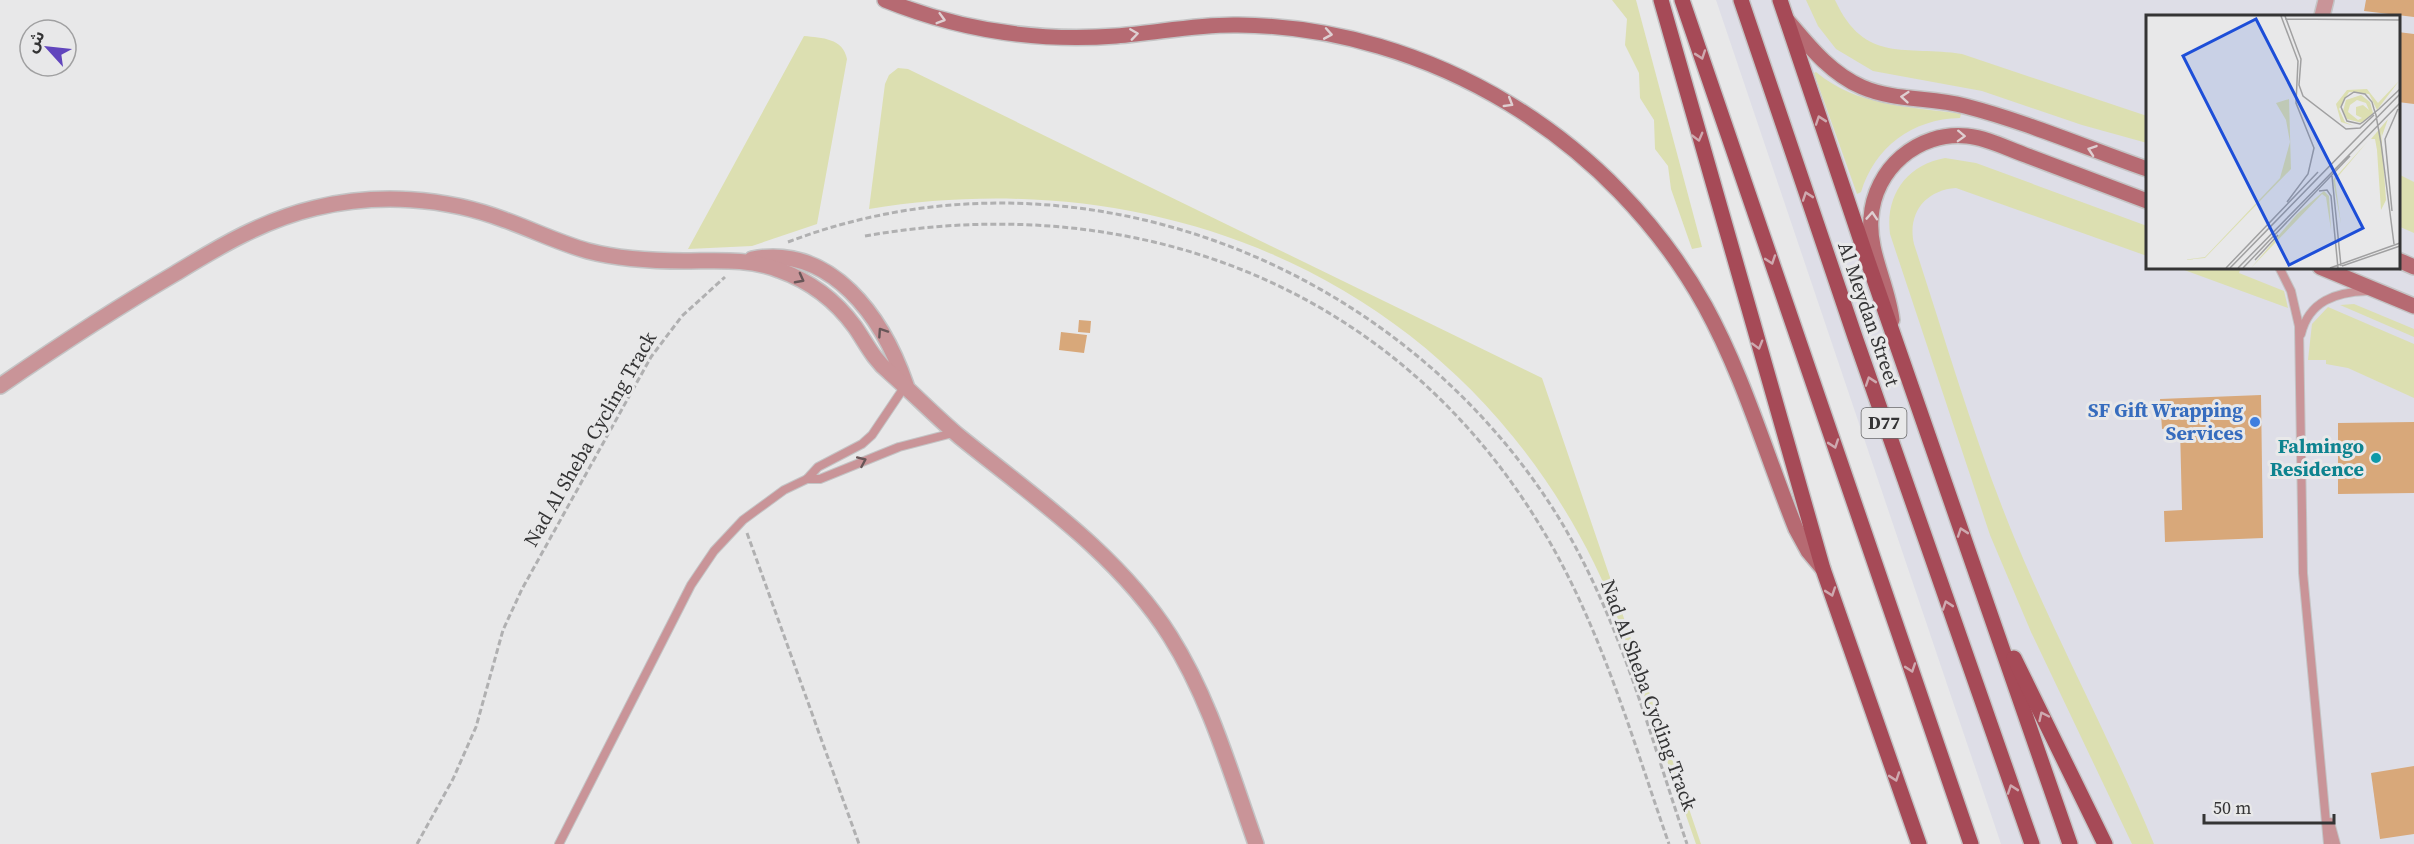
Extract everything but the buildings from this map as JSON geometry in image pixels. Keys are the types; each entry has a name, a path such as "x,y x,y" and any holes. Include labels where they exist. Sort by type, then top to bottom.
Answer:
{"main road":[{"path":"1660,0 1823,569 1919,844"},
{"name":"D77","path":"1682,0 1971,844"},
{"name":"Al Meydan Street","path":"1742,0 1855,337 2032,844"},
{"path":"1780,0 2070,844"},
{"path":"1995,627 2022,674 2105,844"}],"street":[{"path":"885,0 965,26 1027,36 1089,38 1210,25 1276,26 1312,31 1373,44 1418,59 1453,74 1515,107 1567,143 1612,183 1651,226 1688,277 1734,365 1796,529 1808,551 1823,569"},
{"path":"2319,0 2320,15"},
{"path":"2320,15 2326,0"},
{"path":"1786,20 1832,69 1861,87 1894,96 1938,101 1989,113 2146,169"},
{"path":"1893,334 1889,297 1873,244 1871,219 1876,193 1888,171 1917,146 1954,136 1980,138 2146,201"},
{"path":"0,386 107,314 237,238 287,216 341,203 396,199 451,204 487,213 557,241 613,257 662,261 745,261 781,270 817,289 845,315 880,364 906,385 955,432 1070,526 1127,582 1162,623 1197,686 1256,844"},
{"path":"2399,261 2414,267"},
{"path":"2322,268 2414,306"}],"lane":[{"path":"2279,268 2295,303 2300,339 2299,439 2303,573 2328,844"},
{"path":"2300,339 2307,318 2330,297 2350,292 2380,291"},
{"path":"807,479 818,467 862,444 872,435 906,385"},
{"path":"559,844 691,585 714,551 743,520 784,490 807,479 820,478 899,447 955,432"},
{"path":"2326,807 2336,844"}],"path":[{"name":"Nad Al Sheba Cycling Track","path":"778,246 838,226 911,211 986,205 1061,207 1141,219 1218,241 1287,270 1357,310 1412,350 1465,397 1518,458 1558,518 1608,614 1688,844"},
{"path":"865,236 944,224 986,222 1069,226 1138,237 1206,256 1271,282 1333,315 1390,356 1417,378 1467,427 1511,482 1549,541 1603,654 1669,844"},
{"name":"Nad Al Sheba Cycling Track","path":"417,844 453,779 476,727 498,644 511,609 638,379 665,336 682,316 745,261"},
{"path":"743,520 859,844"}],"shaded area":[{"path":"1716,0 2414,0 2414,844 2001,844"}],"green space":[{"path":"1612,0 1636,0 1702,247 1692,249 1671,189 1668,166 1655,149 1654,120 1640,98 1639,73 1625,45 1627,19"},
{"path":"1806,0 1835,0 1847,21 1860,35 1874,43 1905,50 1962,54 2146,116 2146,143 2082,125 1982,91 1873,71 1836,49 1818,26"},
{"path":"804,36 831,40 841,47 847,59 817,224 752,246 688,249"},
{"path":"898,68 908,69 1542,378 1701,844 1696,844 1620,625 1594,563 1536,466 1465,384 1383,316 1292,263 1194,226 1089,205 981,199 869,209 885,84 889,75"},
{"path":"1816,72 1832,84 1867,99 1961,114 1960,118 1926,124 1898,138 1876,162 1861,192 1857,194 1814,73"},
{"path":"1945,158 1976,163 2146,226 2146,256 1956,188 1935,193 1927,199 1916,214 1913,233 1914,244 1961,392 2014,537 2154,844 2132,844 2031,632 1990,535 1890,234 1891,207 1901,184 1919,167"},
{"path":"2399,174 2414,182 2414,233 2399,226"},
{"path":"2179,268 2241,268 2239,273 2284,291 2288,308"},
{"path":"2354,304 2414,329 2414,337 2340,305"},
{"path":"2328,307 2414,344 2414,398 2348,368 2326,364 2326,360 2308,360 2312,324"}],"place":[{"name":"SF Gift Wrapping Services","path":"2255,422"},
{"name":"Falmingo Residence","path":"2376,458"}]}
